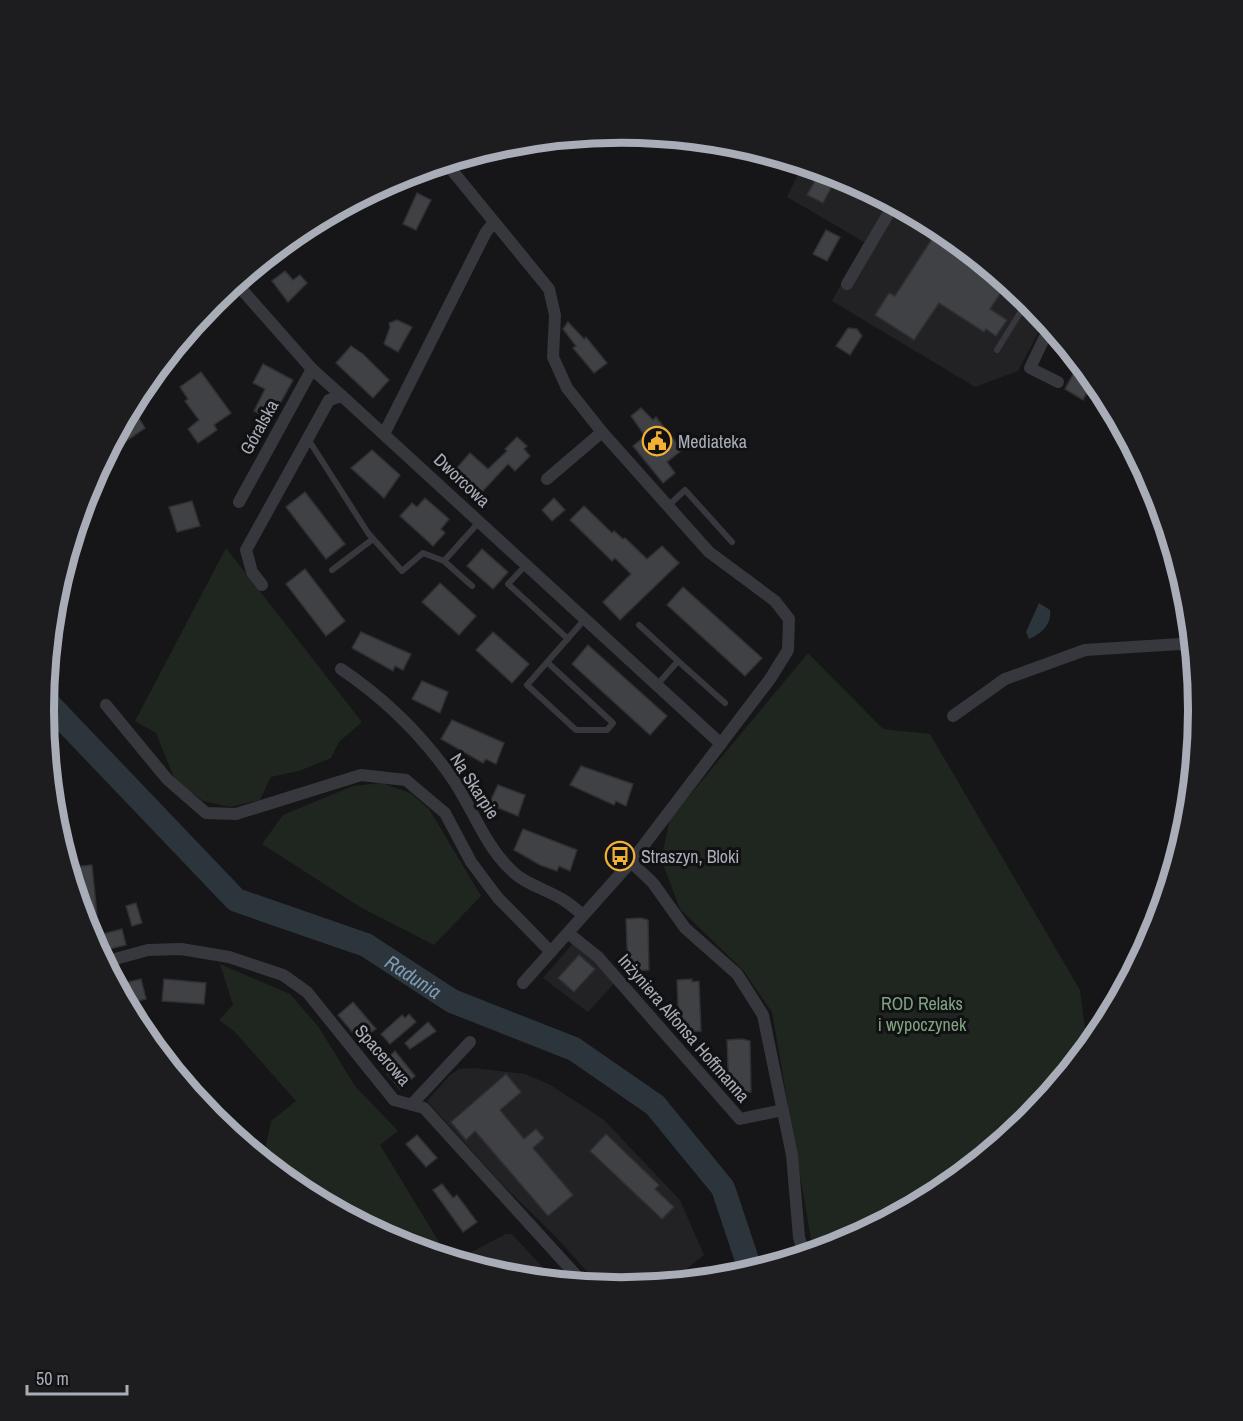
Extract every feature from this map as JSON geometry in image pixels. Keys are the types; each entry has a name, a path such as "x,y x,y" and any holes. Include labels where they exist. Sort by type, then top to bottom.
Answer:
{"street":[{"path":"451,169 549,290 555,315 553,357 567,388 667,507 716,558 775,601 789,619 788,650 721,744 631,862 523,982"},
{"path":"847,284 890,211"},
{"path":"384,434 486,232 494,222"},
{"path":"241,289 312,369 342,396"},
{"path":"1046,334 1030,368 1058,382"},
{"name":"Góralska","path":"238,502 312,369"},
{"path":"262,585 252,572 246,550 329,400 342,396"},
{"name":"Dworcowa","path":"342,396 721,744"},
{"path":"547,479 602,432"},
{"path":"953,716 1005,679 1085,650 1185,646"},
{"name":"Na Skarpie","path":"341,669 366,686 425,744 453,780 496,855 511,871 534,886 564,900 583,915"},
{"path":"106,705 167,779 206,813 236,814 361,775 406,780 445,813 480,874 498,898 551,952"},
{"name":"Inżyniera Alfonsa Hoffmanna","path":"631,862 653,883 686,928 737,974 751,993 769,1031 792,1155 802,1249"},
{"name":"Inżyniera Alfonsa Hoffmanna","path":"568,933 598,957 740,1119 783,1110"},
{"name":"Spacerowa","path":"112,960 148,950 181,949 229,957 283,975 307,992 394,1100 413,1103 424,1108 577,1276"},
{"path":"413,1103 470,1042"}],"lane":[{"path":"997,350 1023,309"},
{"path":"308,438 373,539 402,571 423,554 444,561 472,585"},
{"path":"667,507 685,490 732,542"},
{"path":"444,561 480,522"},
{"path":"332,570 373,539"},
{"path":"526,564 508,584 568,639"},
{"path":"547,662 613,723 607,730 576,730 527,685 547,662 568,639 585,619"},
{"path":"639,625 725,703"},
{"path":"657,685 678,662"}],"shaded area":[{"path":"799,172 804,173 839,186 905,219 967,260 996,284 1041,328 1018,371 975,387 832,301 864,242 787,197"},
{"path":"1039,603 1050,610 1049,620 1038,634 1029,639 1026,632"},
{"path":"576,940 617,980 588,1012 543,978"},
{"path":"474,1068 525,1074 549,1084 604,1120 680,1200 704,1255 679,1275 592,1277 556,1237 502,1184 427,1101 450,1075 459,1069"},
{"path":"506,1234 512,1234 547,1273 511,1267 464,1256"}],"green space":[{"path":"226,548 362,722 339,742 331,758 299,771 271,777 260,800 230,807 203,801 175,780 156,733 135,721"},
{"name":"ROD Relaks i wypoczynek","path":"808,653 883,729 930,734 1080,990 1085,1029 1088,1034 1072,1056 1023,1112 967,1161 905,1202 839,1235 814,1244 811,1239 772,1012 743,970 680,909 661,859 670,819"},
{"path":"382,783 410,793 429,809 481,896 434,945 360,907 262,844 283,815 353,786"},
{"path":"220,964 290,994 318,1026 355,1086 398,1131 380,1145 444,1249 404,1235 338,1202 265,1152 271,1121 296,1101 234,1031 219,1020 233,1005"}],"building":[{"path":"817,178 833,184 823,203 807,195"},
{"path":"417,193 431,200 416,230 403,224"},
{"path":"826,230 840,237 827,261 813,254"},
{"path":"933,237 967,260 1002,290 990,309 1007,320 996,336 986,329 984,332 939,303 914,340 875,315 889,293 895,296"},
{"path":"285,271 293,280 300,275 307,283 288,302 272,281"},
{"path":"397,320 412,327 398,352 384,344 390,327 389,323"},
{"path":"568,322 584,339 586,337 607,363 594,373 573,348 576,346 563,329"},
{"path":"848,328 857,329 862,336 850,355 836,346"},
{"path":"351,346 363,354 389,380 373,398 336,363"},
{"path":"263,364 293,380 271,420 254,411 265,389 253,383"},
{"path":"1075,370 1091,392 1089,395 1086,394 1083,400 1065,389"},
{"path":"201,372 231,413 214,425 217,430 198,443 188,429 199,420 185,401 188,399 180,387"},
{"name":"Mediateka","path":"641,408 653,420 656,417 682,450 667,462 675,473 663,483 633,446 645,436 631,416"},
{"path":"137,415 145,428 121,445"},
{"path":"517,437 527,446 524,449 530,456 515,471 508,464 480,494 454,471 470,453 488,469 507,451 505,449"},
{"path":"372,450 400,475 384,498 351,468"},
{"path":"305,492 345,544 326,559 286,507"},
{"path":"425,498 449,519 441,529 445,533 433,546 400,516 412,503 417,507"},
{"path":"554,498 565,510 552,521 542,510"},
{"path":"192,501 200,526 177,532 169,507"},
{"path":"584,506 612,533 614,531 623,539 625,538 647,559 662,546 679,563 620,620 603,602 631,574 615,558 612,561 570,520"},
{"path":"482,549 508,572 493,589 467,566"},
{"path":"305,569 345,621 326,636 286,584"},
{"path":"440,583 476,616 459,635 422,602"},
{"path":"683,587 762,658 745,676 667,605"},
{"path":"361,632 411,654 403,670 395,666 393,671 352,648"},
{"path":"493,632 529,664 512,683 476,650"},
{"path":"588,645 667,716 650,735 572,664"},
{"path":"422,681 448,692 440,713 412,699"},
{"path":"452,720 504,743 496,764 486,759 483,763 441,739"},
{"path":"581,766 633,784 626,806 616,801 614,805 570,785"},
{"path":"498,785 525,795 518,816 489,804"},
{"path":"523,829 577,850 570,871 559,866 557,871 540,865 514,850"},
{"path":"92,865 99,931 84,893 76,867"},
{"path":"136,903 142,923 132,926 126,906"},
{"path":"626,919 648,920 649,970 628,971"},
{"path":"122,929 126,945 107,949 100,935"},
{"path":"579,955 595,969 574,992 558,978"},
{"path":"141,979 146,999 135,1002 124,983"},
{"path":"164,979 206,983 204,1004 162,1001"},
{"path":"692,979 692,982 699,981 701,1031 679,1032 677,980"},
{"path":"353,1002 376,1029 359,1040 338,1015"},
{"path":"409,1014 416,1022 390,1044 381,1034 402,1015 405,1018"},
{"path":"428,1022 436,1031 410,1049 405,1043"},
{"path":"727,1040 750,1041 751,1092 729,1093"},
{"path":"395,1051 415,1076 400,1089 380,1065"},
{"path":"506,1074 521,1092 500,1110 524,1139 536,1129 544,1138 533,1148 573,1195 548,1216 475,1131 466,1140 451,1122"},
{"path":"606,1134 659,1185 655,1189 674,1207 662,1219 590,1151"},
{"path":"417,1135 437,1158 426,1167 406,1144"},
{"path":"442,1184 453,1198 457,1195 477,1222 463,1232 433,1190"}],"waterway":[{"name":"Radunia","path":"54,709 236,900 366,945 452,1001 574,1049 655,1105 723,1188 748,1263"}],"place":[{"name":"Mediateka","path":"657,441"},
{"name":"Straszyn, Bloki","path":"620,856"}]}
